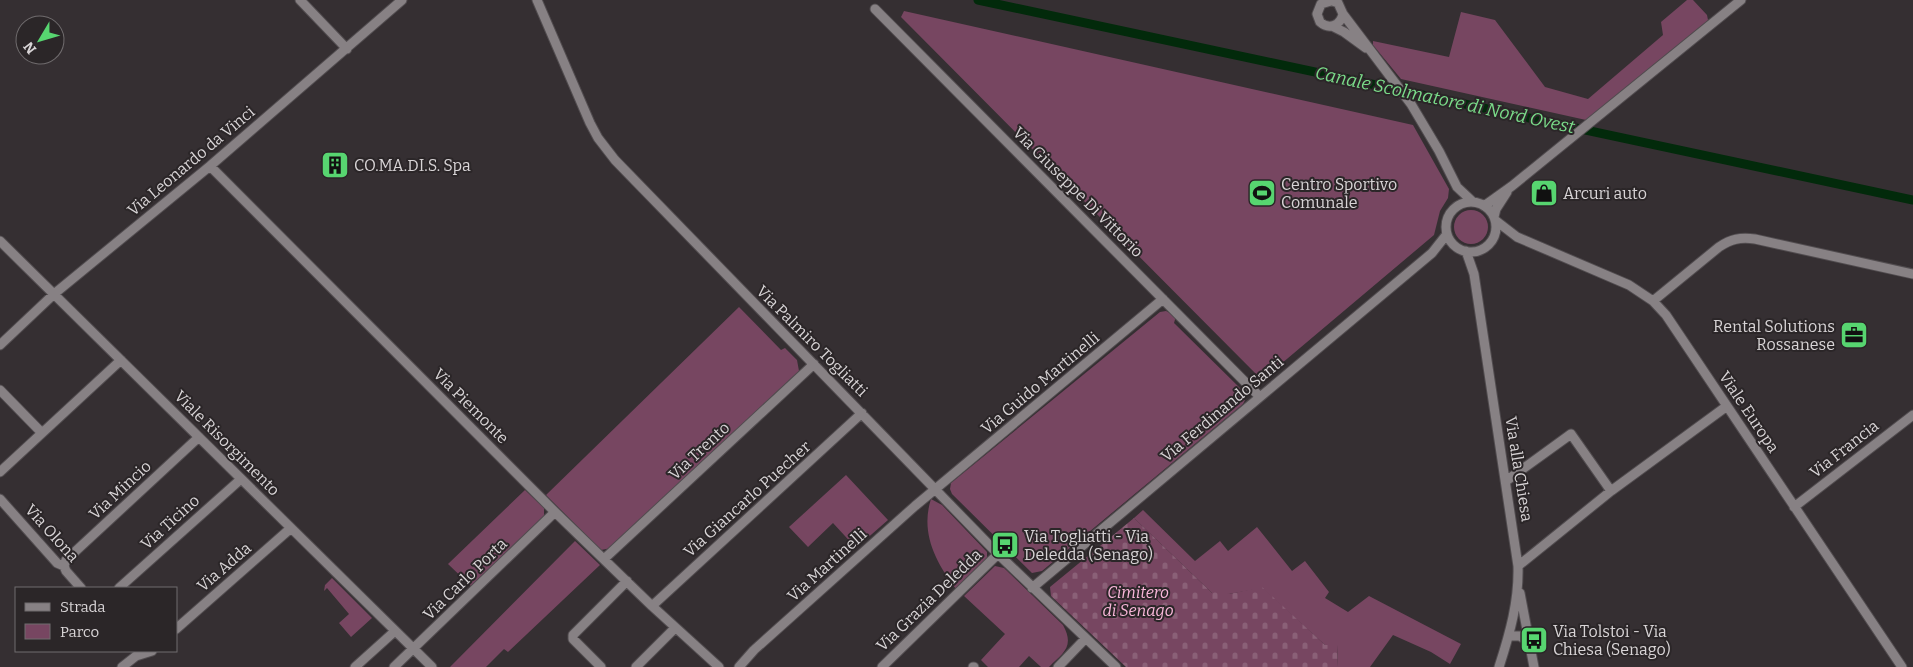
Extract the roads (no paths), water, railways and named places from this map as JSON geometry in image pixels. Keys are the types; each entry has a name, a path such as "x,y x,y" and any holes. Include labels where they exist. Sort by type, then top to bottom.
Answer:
{"street":[{"path":"300,0 348,49"},
{"name":"Via Leonardo da Vinci","path":"0,345 54,294 210,166 348,49 402,0"},
{"name":"Via Palmiro Togliatti","path":"537,0 580,102 606,150 998,554 1116,667"},
{"path":"1484,206 1512,186 1741,0"},
{"path":"1372,53 1344,32 1332,26 1324,25 1318,19 1318,10 1326,1 1338,3 1343,14 1411,104 1439,151 1457,187 1473,202 1484,206 1494,218"},
{"name":"Via Giuseppe Di Vittorio","path":"875,9 1260,397"},
{"path":"1332,26 1340,22 1343,14"},
{"name":"Via Piemonte","path":"210,166 555,512 716,666"},
{"path":"1457,187 1456,207 1448,219 1448,234 1456,246 1466,251 1480,250 1492,240 1496,227 1494,218 1496,209 1512,186"},
{"path":"1456,207 1473,202"},
{"name":"Viale Europa","path":"1494,218 1517,237 1629,285 1653,301 1666,315 1902,667"},
{"name":"Via Ferdinando Santi","path":"1032,588 1432,253 1448,234"},
{"path":"1492,240 1517,237"},
{"path":"1653,301 1719,247 1730,240 1743,238 1755,239 1913,274"},
{"name":"Viale Risorgimento","path":"0,241 432,667"},
{"name":"Via Ferdinando Santi","path":"1432,253 1443,248 1456,246"},
{"name":"Via alla Chiesa","path":"1474,274 1480,250"},
{"name":"Via alla Chiesa","path":"1466,251 1474,274 1518,566 1516,607 1500,667"},
{"name":"Via Guido Martinelli","path":"935,490 1163,299"},
{"path":"2,466 42,433 121,360"},
{"name":"Via Trento","path":"604,559 814,364"},
{"path":"0,390 42,433"},
{"path":"1518,566 1611,491 1727,406"},
{"name":"Via Giancarlo Puecher","path":"652,606 862,413"},
{"name":"Via Francia","path":"1794,507 1913,415"},
{"path":"1506,481 1571,434 1611,491"},
{"name":"Via Mincio","path":"64,566 66,560 199,437"},
{"name":"Via Ticino","path":"121,587 242,479"},
{"name":"Via Martinelli","path":"739,666 754,650 935,490"},
{"name":"Via Olona","path":"0,499 57,563 64,566 80,587"},
{"name":"Via Carlo Porta","path":"394,667 555,512"},
{"name":"Via Adda","path":"178,627 291,528"},
{"name":"Via Grazia Deledda","path":"882,667 998,554"},
{"path":"601,667 573,638 573,635 626,581"},
{"path":"1518,585 1534,667"},
{"path":"636,667 675,628"},
{"path":"355,667 395,631"},
{"path":"1509,636 1520,636 1531,644"},
{"path":"1058,667 1085,639"},
{"path":"122,667 137,653"}],"waterway":[{"name":"Canale Scolmatore di Nord Ovest","path":"978,0 1913,200"}],"place":[{"name":"CO.MA.DI.S. Spa","path":"335,165"},
{"name":"Centro Sportivo Comunale","path":"1262,193"},
{"name":"Arcuri auto","path":"1544,193"},
{"name":"Rental Solutions Rossanese","path":"1854,335"},
{"name":"Via Togliatti - Via Deledda (Senago)","path":"1005,545"},
{"name":"Via Tolstoi - Via Chiesa (Senago)","path":"1534,640"}],"park label":[{"name":"Cimitero di Senago","path":"1138,601"}]}
